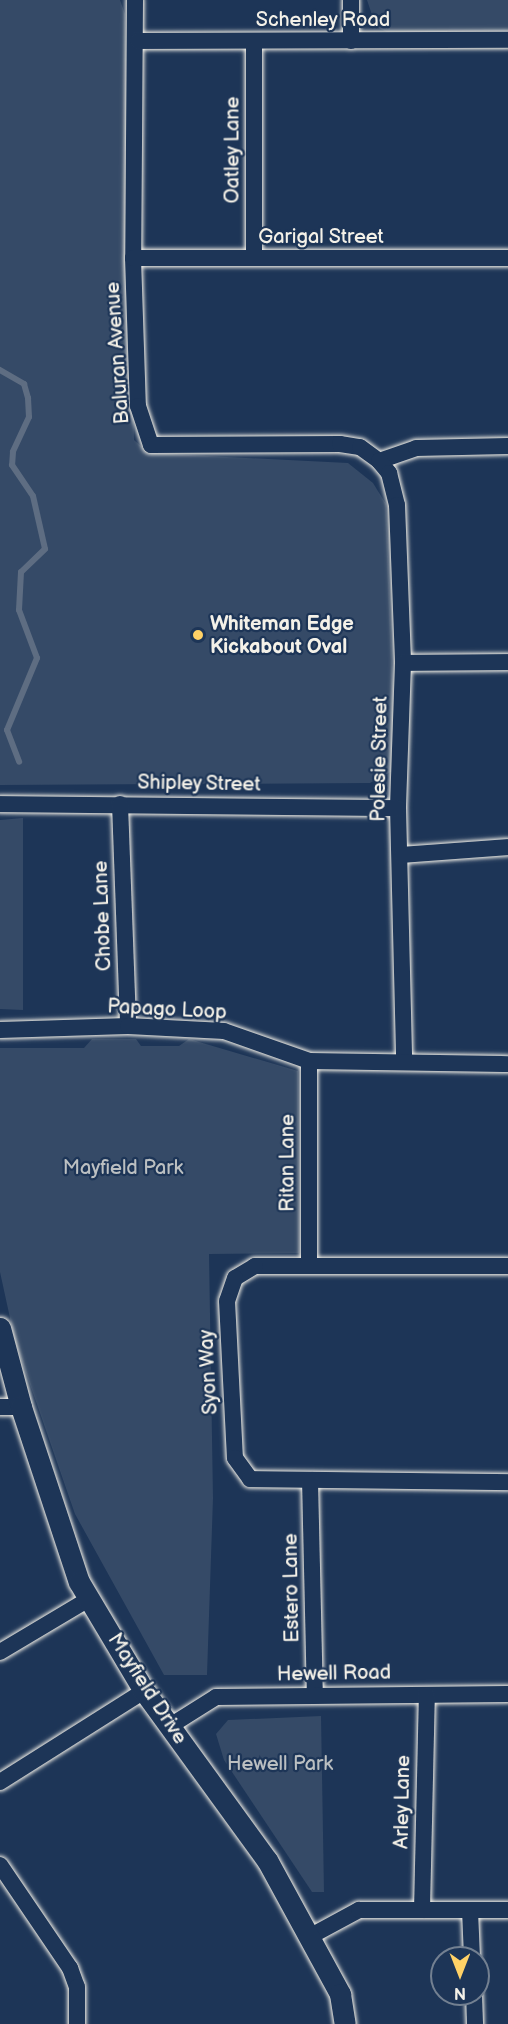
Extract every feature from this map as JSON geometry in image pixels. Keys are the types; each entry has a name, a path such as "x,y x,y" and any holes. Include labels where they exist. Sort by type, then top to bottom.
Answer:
{"street":[{"name":"Baluran Avenue","path":"135,0 138,41 133,258 138,406 151,445 340,444 360,447 379,461"},
{"path":"351,0 351,41"},
{"name":"Schenley Road","path":"138,41 508,40"},
{"name":"Oatley Lane","path":"254,41 254,258"},
{"name":"Garigal Street","path":"133,258 508,258"},
{"path":"379,461 416,448 508,446"},
{"name":"Polesie Street","path":"379,461 389,472 397,505 403,663 398,808 402,855 404,1062"},
{"path":"403,663 508,662"},
{"name":"Shipley Street","path":"0,804 398,808"},
{"name":"Chobe Lane","path":"120,804 128,1026"},
{"path":"402,855 508,847"},
{"name":"Papago Loop","path":"0,1030 128,1026 225,1031 309,1061 508,1064"},
{"name":"Ritan Lane","path":"309,1061 309,1264"},
{"name":"Syon Way","path":"508,1266 309,1264 255,1266 235,1278 227,1301 235,1458 250,1479 508,1482"},
{"name":"Mayfield Drive","path":"0,1328 10,1407 79,1582 144,1691 267,1860 340,1994 345,2024"},
{"name":"Estero Lane","path":"310,1480 315,1695"},
{"path":"0,1652 89,1599"},
{"path":"0,1782 144,1691"},
{"name":"Hewell Road","path":"170,1726 216,1697 508,1694"},
{"name":"Arley Lane","path":"422,1910 427,1695"},
{"path":"0,1865 70,1968 78,1988 78,2024"},
{"path":"309,1937 359,1910 508,1910"},
{"path":"470,1910 472,1946"},
{"path":"474,2006 475,2024"}],"green space":[{"path":"0,0 120,0 125,14 134,440 149,453 348,463 373,483 386,504 396,769 370,783 0,785"},
{"path":"367,0 508,0 508,31 387,32 376,27"},
{"path":"23,818 23,1010 0,1009 0,820"},
{"name":"Mayfield Park","path":"92,1039 136,1039 141,1046 179,1046 189,1039 298,1071 299,1253 209,1254 213,1498 207,1675 164,1675 75,1514 15,1341 0,1272 0,1048 84,1048"},
{"name":"Hewell Park","path":"321,1716 324,1892 312,1892 224,1760 216,1734 228,1720"}],"waterway":[{"path":"0,370 24,384 28,398 29,417 13,452 12,465 33,496 45,549 21,572 19,610 37,658 7,730 19,762"}],"place":[{"name":"Whiteman Edge Kickabout Oval","path":"198,635"}]}
